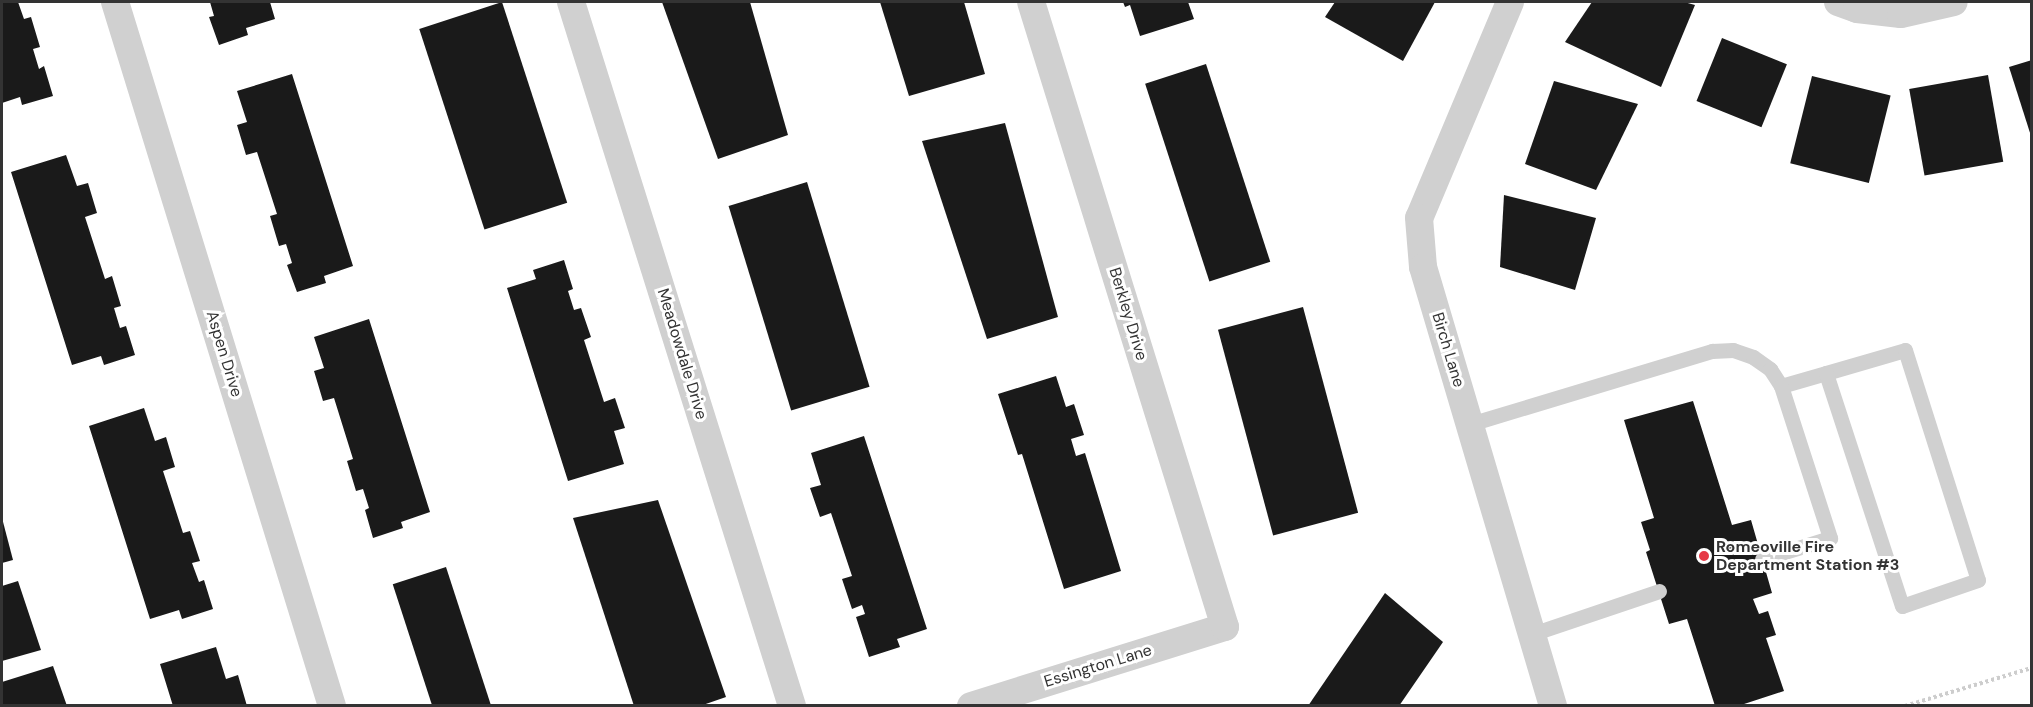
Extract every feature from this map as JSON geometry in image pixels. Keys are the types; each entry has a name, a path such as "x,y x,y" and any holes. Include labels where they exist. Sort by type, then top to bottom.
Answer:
{"street":[{"name":"Aspen Drive","path":"115,2 332,705"},
{"name":"Meadowdale Drive","path":"572,2 792,705"},
{"name":"Berkley Drive","path":"1031,2 1225,627"},
{"name":"Birch Lane","path":"1510,2 1419,218 1423,267 1553,705"},
{"path":"1838,2 1857,9 1901,14 1954,2"},
{"name":"Essington Lane","path":"971,705 1225,627"}],"lane":[{"path":"1470,424 1712,351 1733,350 1753,357 1770,369 1781,386 1830,538 1762,559"},
{"path":"1781,386 1905,350 1978,580 1902,606 1826,373"},
{"path":"1532,634 1659,591"}],"path":[{"path":"1905,705 2031,668"}],"building":[{"path":"2,2 18,2 24,19 31,17 40,47 33,49 39,69 44,66 53,96 22,105 20,97 2,103"},
{"path":"210,2 270,2 275,19 246,28 248,35 219,45 209,17 214,16"},
{"path":"502,2 567,203 484,230 419,29"},
{"path":"662,2 750,2 788,135 718,159"},
{"path":"880,2 964,2 985,74 909,96"},
{"path":"1123,2 1188,2 1194,19 1140,36 1130,5 1125,7"},
{"path":"1335,2 1435,2 1403,61 1325,17"},
{"path":"1592,2 1684,2 1695,5 1661,87 1565,42"},
{"path":"1722,38 1787,64 1761,127 1697,101"},
{"path":"2032,60 2032,136 2031,136 2009,67"},
{"path":"1206,64 1270,262 1209,282 1145,84"},
{"path":"292,74 353,266 324,276 326,283 297,292 287,265 292,263 286,244 279,246 270,216 277,214 257,152 246,155 237,125 247,122 237,91"},
{"path":"1988,75 2003,162 1924,176 1909,89"},
{"path":"1812,76 1891,96 1869,183 1790,163"},
{"path":"1554,81 1638,104 1596,190 1525,164"},
{"path":"1005,123 1058,317 987,339 922,141"},
{"path":"66,155 77,186 88,183 97,213 85,217 105,279 112,276 121,306 114,308 120,328 126,326 135,355 104,365 101,356 72,365 11,172"},
{"path":"807,182 870,387 791,411 729,206"},
{"path":"1504,195 1596,218 1575,290 1500,267"},
{"path":"564,260 573,289 568,291 574,310 581,308 591,337 584,340 604,402 615,398 625,428 614,431 624,464 568,481 507,288 536,279 533,270"},
{"path":"1303,307 1358,513 1273,536 1218,330"},
{"path":"369,319 430,512 401,522 403,528 373,538 365,510 369,508 363,489 356,491 347,461 353,459 334,398 323,401 314,371 324,368 314,337"},
{"path":"1056,376 1066,407 1074,404 1084,435 1071,439 1076,456 1085,453 1121,571 1064,589 1022,454 1018,455 998,394"},
{"name":"Romeoville Fire Department Station #3","path":"1693,401 1732,525 1751,520 1772,593 1753,599 1759,614 1768,611 1776,635 1766,638 1784,691 1738,706 1715,706 1687,619 1669,624 1646,552 1650,550 1641,522 1654,518 1624,420"},
{"path":"144,408 155,441 166,437 175,467 163,471 183,533 190,531 200,561 192,563 199,582 204,580 213,609 182,619 179,610 150,619 89,426"},
{"path":"864,436 927,629 897,639 900,647 869,657 856,617 865,614 862,605 852,609 842,579 852,576 831,513 820,517 810,488 821,485 811,453"},
{"path":"658,500 726,697 700,706 634,706 573,518"},
{"path":"2,518 13,560 2,563"},
{"path":"446,567 491,706 432,706 393,584"},
{"path":"18,581 41,650 2,661 2,586"},
{"path":"1385,593 1443,642 1399,706 1308,706"},
{"path":"216,647 226,679 238,675 247,706 173,706 160,664"},
{"path":"53,666 67,706 2,706 2,682"}],"place":[{"name":"Romeoville Fire Department Station #3","path":"1704,556"}]}
